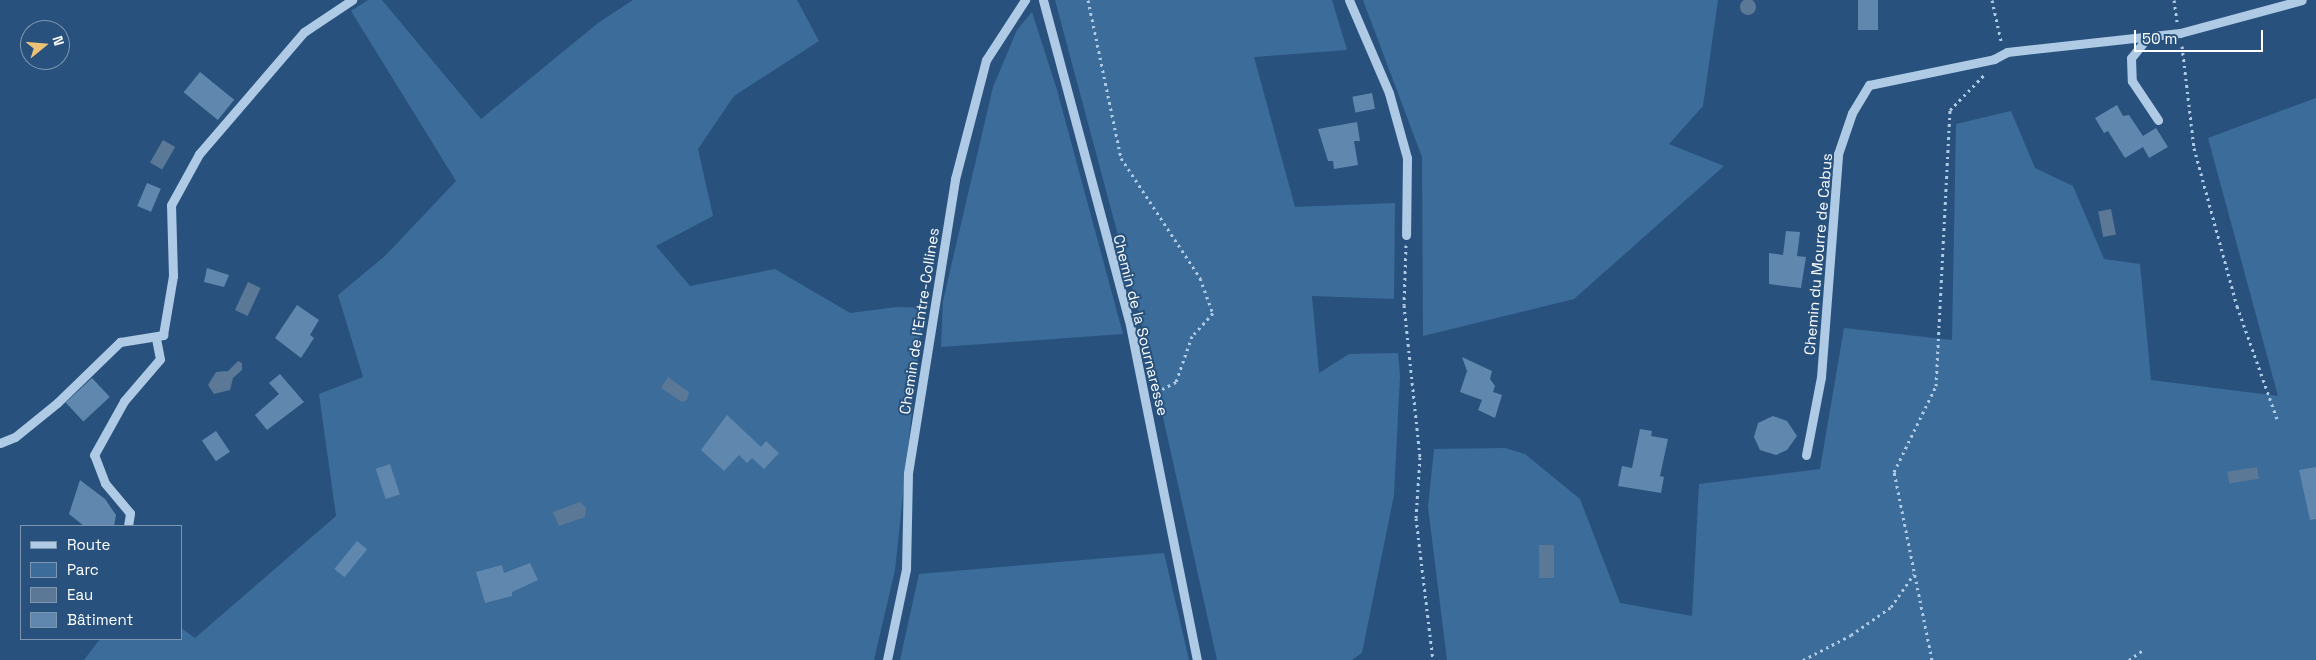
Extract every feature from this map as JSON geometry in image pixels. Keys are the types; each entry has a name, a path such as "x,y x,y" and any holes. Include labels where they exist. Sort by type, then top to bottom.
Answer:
{"street":[{"path":"0,443 15,437 57,403 120,342 140,337 156,338 162,335 173,276 171,205 199,154 304,32 352,0"},
{"name":"Chemin de l'Entre-Collines","path":"887,660 906,569 908,473 955,179 986,60 1025,0"},
{"name":"Chemin de la Sournaresse","path":"1043,0 1129,320 1146,397 1197,660"},
{"path":"1349,0 1389,93 1406,158 1406,235"},
{"name":"Chemin du Mourre de Cabus","path":"1806,455 1821,377 1838,154 1852,113 1869,85 1994,59 2006,52 2180,33 2302,0"},
{"path":"2148,38 2131,58 2132,80 2158,120"},
{"path":"128,525 130,513 104,483 94,454 124,401 160,359 156,338"}],"path":[{"path":"1088,0 1121,158 1200,278 1213,313 1192,336 1176,382 1146,397"},
{"path":"1992,0 2001,41 2006,52"},
{"path":"2174,0 2180,33 2194,148 2237,306 2277,419"},
{"path":"1932,660 1894,472 1936,386 1950,110 1988,71"},
{"path":"1406,235 1404,305 1420,457 1416,518 1433,660"},
{"path":"1803,660 1851,635 1891,607 1914,574"},
{"path":"2129,660 2142,651"}],"green space":[{"path":"368,0 382,0 481,119 598,23 633,0 797,0 819,41 734,96 698,149 713,216 656,246 690,286 775,269 850,313 897,307 923,308 895,570 874,660 84,660 99,640 182,640 182,629 195,638 336,516 319,394 363,377 338,295 385,256 456,181 351,11"},
{"path":"1055,0 1332,0 1347,50 1254,57 1295,207 1395,203 1394,299 1312,296 1319,373 1349,354 1398,353 1400,376 1394,495 1362,653 1352,660 1217,660 1145,336"},
{"path":"1363,0 1718,0 1703,106 1669,144 1724,166 1574,299 1423,336 1422,157"},
{"path":"1032,12 1057,90 1123,334 941,347 943,301 993,87 1017,30"},
{"path":"2316,98 2316,660 1447,660 1428,507 1434,449 1505,448 1525,454 1580,499 1620,603 1692,616 1699,484 1820,469 1844,328 1952,340 1956,124 2011,111 2035,168 2073,186 2104,259 2140,264 2151,380 2278,396 2208,138"},
{"path":"1164,553 1189,660 900,660 919,574"}],"water":[{"path":"1748,-1 1754,1 1756,7 1754,13 1748,15 1742,13 1740,7 1742,1"},
{"path":"163,140 175,147 162,170 150,163"},
{"path":"2111,209 2116,235 2103,237 2098,211"},
{"path":"248,282 261,288 248,316 235,310"},
{"path":"238,361 242,363 242,370 233,378 230,390 214,394 208,385 216,372 228,371"},
{"path":"668,377 689,392 687,400 682,402 661,388"},
{"path":"2257,467 2259,479 2229,484 2227,472"},
{"path":"580,502 586,508 585,517 559,526 553,512"},
{"path":"1539,545 1554,545 1554,578 1539,578"}],"building":[{"path":"1858,0 1878,0 1878,30 1858,30"},
{"path":"200,72 234,100 218,120 184,92"},
{"path":"1372,93 1375,109 1355,113 1352,97"},
{"path":"2117,105 2123,116 2129,115 2143,136 2156,128 2168,147 2149,158 2143,147 2125,158 2108,131 2104,133 2095,118"},
{"path":"1357,122 1360,141 1354,141 1358,165 1334,169 1333,161 1328,161 1318,129"},
{"path":"147,183 161,189 151,212 137,206"},
{"path":"1786,231 1800,232 1797,256 1806,257 1801,288 1769,284 1769,253 1783,255"},
{"path":"207,268 229,275 224,287 204,282"},
{"path":"297,305 319,320 310,335 314,338 301,358 275,338"},
{"path":"1462,357 1492,371 1490,379 1495,386 1493,392 1502,395 1495,418 1478,410 1482,400 1460,392 1467,371"},
{"path":"280,374 304,402 267,430 255,415 279,394 269,383"},
{"path":"92,378 110,397 83,422 66,403"},
{"path":"727,415 761,447 766,441 779,453 764,469 752,458 747,463 739,455 724,471 701,450"},
{"path":"1773,416 1787,421 1797,436 1787,450 1776,455 1760,450 1754,437 1758,423"},
{"path":"1640,429 1652,431 1651,436 1668,439 1660,476 1664,477 1661,493 1618,486 1622,466 1632,468"},
{"path":"216,431 230,452 216,461 202,441"},
{"path":"390,464 400,494 386,499 376,469"},
{"path":"2316,467 2316,519 2310,520 2299,470"},
{"path":"80,480 105,499 116,515 114,525 83,525 69,514"},
{"path":"357,541 367,549 344,577 334,569"},
{"path":"530,563 538,580 512,592 512,596 485,603 476,572 502,565 504,573"}]}
